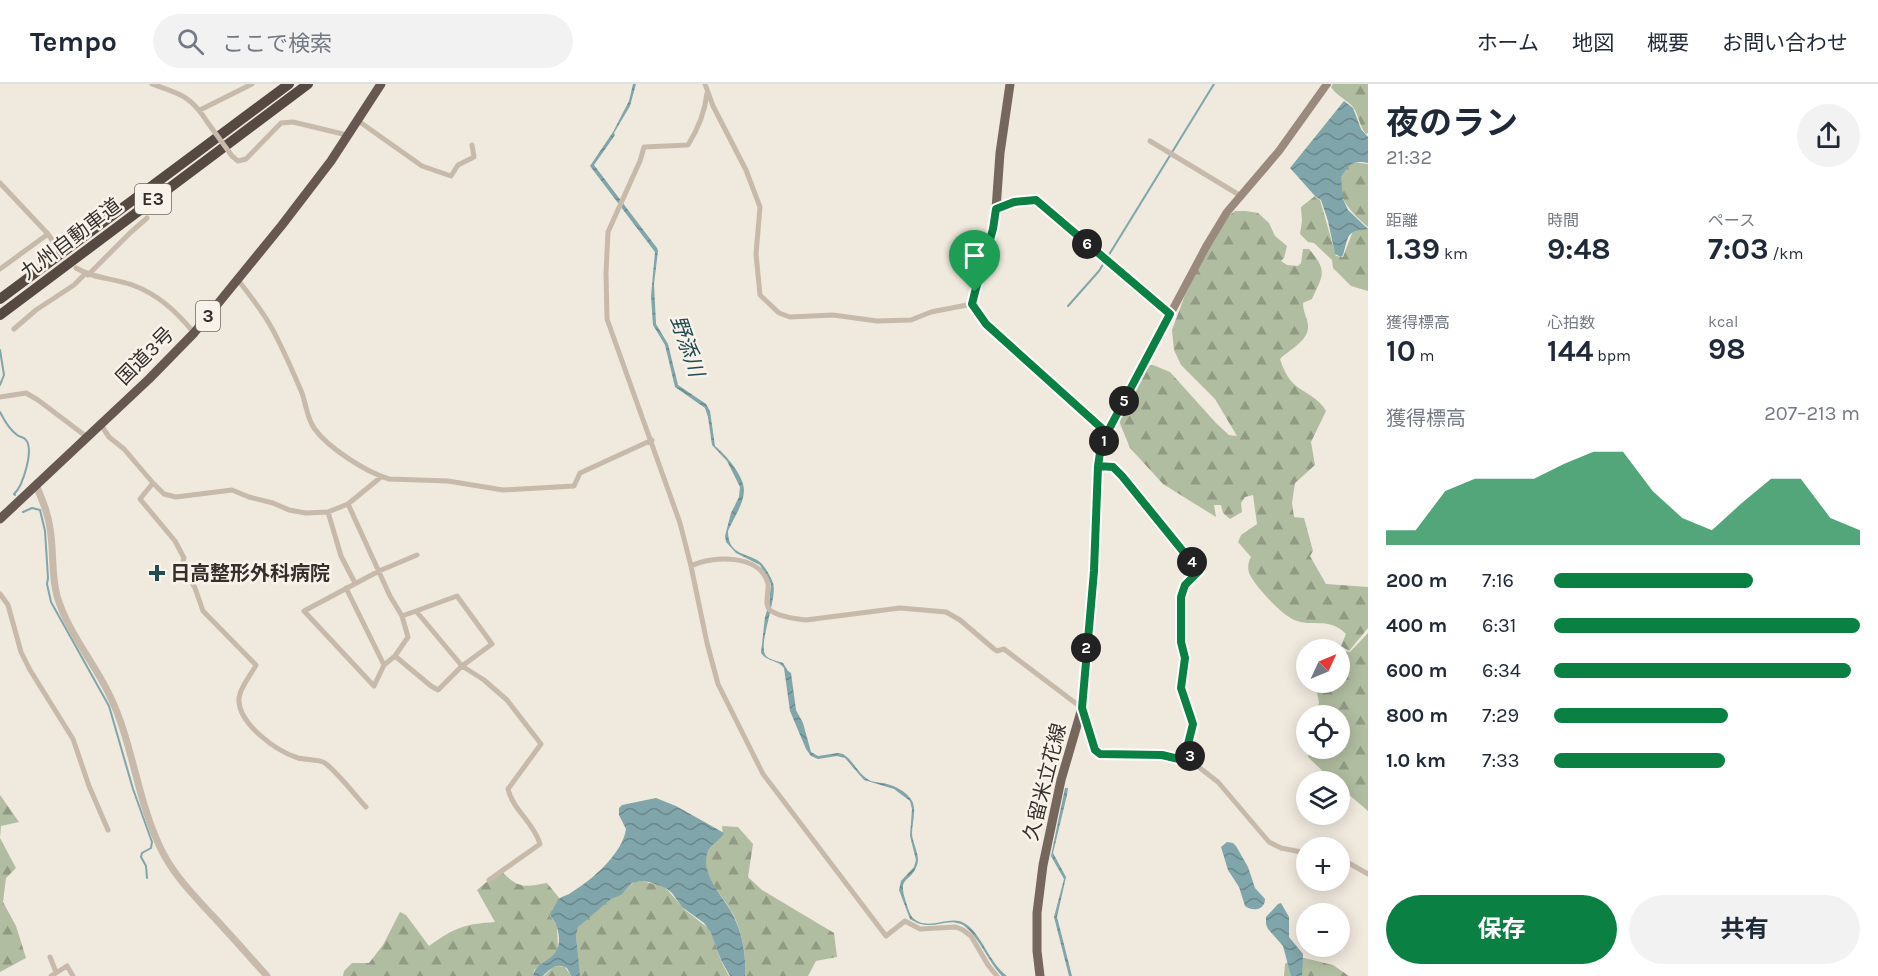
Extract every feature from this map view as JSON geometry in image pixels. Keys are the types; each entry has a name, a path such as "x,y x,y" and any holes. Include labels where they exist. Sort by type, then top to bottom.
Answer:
{"highway":[{"name":"九州自動車道","path":"0,299 289,84"},
{"name":"九州自動車道","path":"0,315 308,84"},
{"name":"国道3号","path":"0,519 101,425 194,333 331,161 381,84"}],"main road":[{"path":"1010,84 1000,153 993,229 972,304 986,324 1107,433 1207,245 1227,212 1280,151 1327,84"},
{"name":"久留米立花線","path":"1038,975 1036,913 1043,865 1061,780 1082,708 1094,571 1098,466 1101,446 1107,433"}],"street":[{"path":"152,84 192,101 238,161 246,159 280,123 293,122 347,135"},
{"path":"200,110 252,84"},
{"path":"705,84 707,93 746,170 760,207 756,254 760,295 779,313 790,317 833,315 896,322 972,304"},
{"path":"707,93 706,106 698,130 688,145 644,147 608,232 606,273 607,319 680,523 718,684 763,774 886,936 905,921 920,929 956,927 971,936 997,976"},
{"path":"357,120 422,166 451,176 458,165 474,157 472,145"},
{"path":"1150,141 1241,196"},
{"path":"0,183 48,234 57,247"},
{"path":"996,209 1014,202 1036,200 1170,314"},
{"path":"14,329 36,310 74,285 147,218"},
{"path":"0,269 48,234"},
{"path":"75,268 87,274 134,285 155,296 182,317 194,333"},
{"path":"238,280 276,335 302,394 312,426 337,452 381,477 448,481 503,490 574,486 580,473 652,440"},
{"path":"0,397 26,393 87,437"},
{"path":"101,425 109,437 124,449 164,494 176,497 232,490 289,510 306,513 328,512 348,504 381,477"},
{"path":"1098,466 1113,467 1122,476 1199,571 1185,585 1181,597 1181,642 1185,658 1181,688 1193,724 1188,744 1191,762"},
{"path":"153,483 140,499 176,541 184,558 182,565 195,588 203,612 256,665 239,699 242,715 256,732 280,750 297,758 323,761 366,807"},
{"path":"36,485 51,529 53,578 57,596 73,631 110,696 160,848 188,890 267,976"},
{"path":"348,504 379,571 390,596 402,616 408,637 395,656 384,665 374,686 304,611 379,571 417,555"},
{"path":"328,512 341,556 355,583"},
{"path":"691,566 728,559 753,564 760,569 767,582 767,605 770,610 791,618 806,620 900,608 946,612 960,620 996,651 1004,650 1082,708 1095,750 1100,754 1162,755 1191,762 1218,782 1269,842 1281,848 1296,851"},
{"path":"346,588 384,665"},
{"path":"0,594 8,605 21,652 30,670 73,739 89,786 108,830"},
{"path":"395,656 438,690 462,666 492,644 457,596 402,616"},
{"path":"416,611 462,666 484,680 507,700 541,744 508,789 510,798 537,836 540,844 489,880"},
{"path":"1350,864 1368,874"},
{"path":"50,957 54,974 67,966 73,976"}],"green space":[{"path":"1333,84 1368,84 1368,133 1364,131 1353,107 1331,87"},
{"path":"1352,162 1368,164 1368,227 1346,203 1340,189 1343,173"},
{"path":"1315,196 1320,200 1336,256 1343,257 1353,231 1368,228 1368,291 1351,286 1333,268 1332,260 1314,243 1308,242 1300,234 1301,207"},
{"path":"1235,211 1258,213 1269,223 1275,236 1287,246 1281,261 1287,265 1298,266 1301,263 1303,249 1309,249 1321,268 1321,278 1312,299 1303,303 1308,326 1305,336 1298,345 1280,359 1292,382 1316,399 1326,411 1311,442 1315,465 1295,483 1292,503 1294,517 1304,518 1313,551 1310,556 1326,584 1368,587 1368,628 1350,650 1350,639 1344,639 1346,634 1340,629 1328,624 1304,623 1291,618 1271,601 1250,575 1248,566 1251,557 1238,542 1241,535 1257,524 1253,495 1245,497 1241,503 1242,512 1230,519 1223,513 1221,505 1214,505 1216,517 1163,484 1130,448 1119,421 1146,365 1153,365 1170,372 1216,423 1229,435 1237,436 1215,399 1181,365 1174,350 1172,330 1185,295 1225,219"},
{"path":"1368,633 1368,811 1350,796 1350,771 1323,771 1310,759 1350,759 1350,705 1318,705 1317,693 1350,693 1350,652"},
{"path":"0,795 19,822 1,826 0,838"},
{"path":"722,826 738,827 753,844 748,877 762,890 834,933 837,957 816,961 808,976 745,976 740,930 734,916 711,880 706,865 709,850 723,835"},
{"path":"0,838 16,868 6,878 3,902 16,926 26,958 0,972"},
{"path":"503,873 523,886 547,883 560,899 550,916 557,925 558,950 534,970 533,976 343,976 344,971 352,963 369,963 383,945 400,912 406,915 429,946 460,928 495,922 477,890 489,880"},
{"path":"642,881 665,887 685,910 708,928 729,976 579,976 577,927 609,899 620,895 634,882"},
{"path":"1296,956 1333,965 1349,976 1284,976 1285,964"},
{"path":"553,967 565,967 571,976 544,976"}],"water":[{"path":"633,84 636,84 630,106 614,133 615,135 594,165 657,248 654,284 656,324 668,344 678,385 706,404 710,411 715,446 734,466 741,478 744,490 742,501 728,531 729,539 735,550 761,563 773,583 773,599 764,642 766,656 783,663 791,673 796,710 803,723 811,752 818,756 843,754 871,781 896,787 910,798 914,810 912,833 918,861 914,871 903,884 903,888 912,917 931,924 952,921 964,923 975,933 995,963 1007,976 1002,976 972,933 961,924 949,922 924,925 910,919 899,890 901,881 914,867 916,860 910,836 912,809 910,801 894,789 864,780 845,758 837,756 818,759 811,756 790,711 784,668 761,653 771,584 760,565 736,553 726,542 725,536 731,513 739,497 740,487 727,461 712,445 705,408 675,387 665,345 653,325 651,296 655,252 590,166 613,132 629,101"},
{"path":"1344,101 1353,108 1361,129 1368,137 1368,163 1358,162 1349,166 1341,177 1343,199 1348,210 1368,229 1356,231 1350,235 1341,257 1335,254 1321,200 1290,168"},
{"path":"1065,788 1068,788 1067,795 1053,853 1066,877 1057,917 1072,976 1069,976 1054,917 1064,879 1051,856"},
{"path":"656,798 676,806 724,833 708,850 707,870 740,931 745,976 730,976 711,933 704,923 682,907 672,893 666,888 641,881 632,883 621,895 611,899 578,927 576,935 580,976 571,976 567,968 556,966 543,976 533,976 539,965 550,958 558,947 557,927 550,915 558,900 580,887 597,873 613,856 624,838 626,829 619,815 619,808 622,805"},
{"path":"1227,842 1236,846 1248,867 1255,888 1265,899 1261,908 1252,909 1245,906 1239,887 1228,870 1221,847"},
{"path":"1281,903 1289,917 1289,937 1296,946 1296,957 1303,957 1302,976 1291,976 1283,946 1266,924 1266,917"}],"waterway":[{"path":"1068,306 1099,271 1214,84"},
{"path":"0,350 4,375 0,385"},
{"path":"0,412 12,430 25,439 28,445 26,468 15,495"},
{"path":"23,512 32,508 40,510 45,531 47,584 51,602 109,706 133,789 152,842 151,848 142,853 141,857 146,866 147,878"}],"place":[{"name":"日高整形外科病院","path":"157,573"}],"route":[{"path":"975,292 972,304 986,324 1107,433 1101,446 1098,466 1094,571 1082,708 1095,750 1100,754 1162,755 1191,762 1188,744 1192,731 1192,716 1181,688 1185,658 1181,642 1181,597 1185,585 1199,571 1122,476 1113,467 1098,466 1101,446 1107,433 1170,314 1036,200 1014,202 996,209 993,229 975,292"}],"water label":[{"name":"野添川","path":"687,346"}]}
